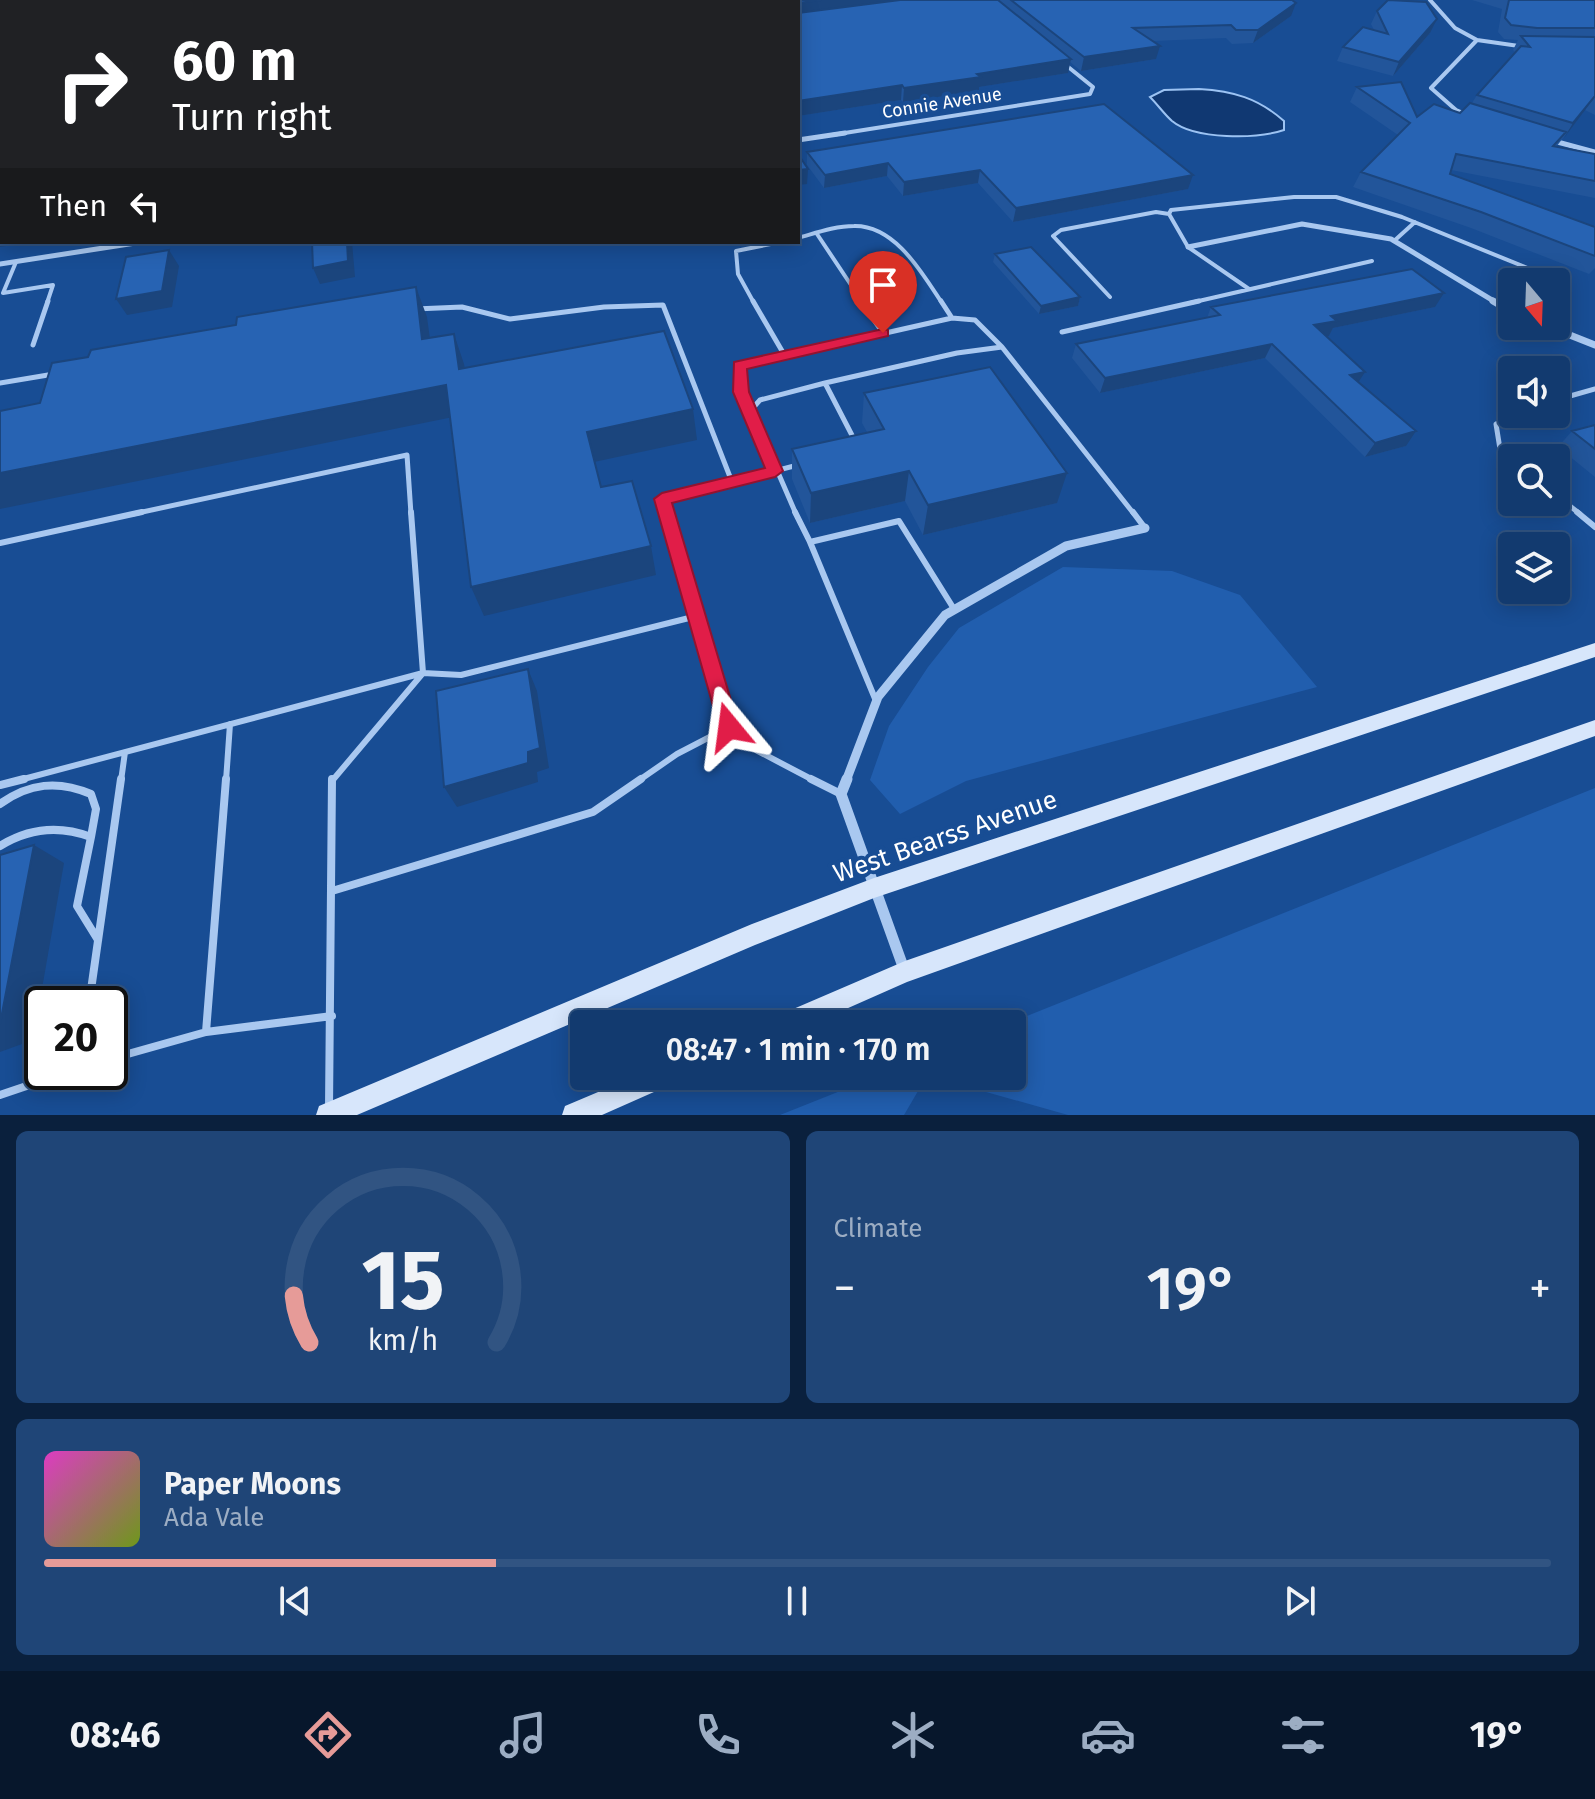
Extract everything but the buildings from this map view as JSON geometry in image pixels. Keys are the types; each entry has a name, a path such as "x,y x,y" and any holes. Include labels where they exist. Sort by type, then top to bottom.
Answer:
{"main road":[{"name":"West Bearss Avenue","path":"328,1115 752,935 874,888 1595,650"},
{"path":"817,1010 905,972 1595,728"},
{"path":"574,1115 632,1090"}],"street":[{"path":"1430,0 1455,28 1477,40 1529,47"},
{"path":"1477,40 1431,88 1456,110 1478,119"},
{"name":"Connie Avenue","path":"800,140 1090,94 1093,87 1058,58"},
{"path":"1550,140 1595,152"},
{"path":"1188,247 1302,224 1394,241 1498,304"},
{"path":"0,264 129,244"},
{"path":"1570,335 1595,345"},
{"path":"905,972 841,794 876,701 945,615 954,609 1066,546 1145,528"}],"lane":[{"path":"1169,214 1171,210 1180,208 1294,197 1336,197 1415,222 1527,268"},
{"path":"1110,297 1053,236 1061,230 1156,212 1169,214"},
{"path":"1169,214 1188,247 1249,289"},
{"path":"1394,241 1415,222"},
{"path":"800,238 858,226 888,235 922,274 952,318"},
{"path":"817,234 883,333"},
{"path":"771,244 736,251 738,274 785,356"},
{"path":"1062,332 1372,261"},
{"path":"2,293 16,262"},
{"path":"2,293 53,285 33,345"},
{"path":"400,312 430,307 462,307 510,319 604,307 663,305 732,482"},
{"path":"876,701 810,542 741,392 739,366 952,318 975,320 1002,347 1145,528"},
{"path":"751,410 760,400 825,383 957,353 1002,347"},
{"path":"0,383 61,372"},
{"path":"825,383 860,449"},
{"path":"1570,396 1595,389"},
{"path":"1498,423 1499,444"},
{"path":"0,543 407,455 423,673 332,778 332,1016 328,1115"},
{"path":"803,464 662,499 729,727 754,749 841,794"},
{"path":"1570,506 1595,527"},
{"path":"810,542 899,521 954,609"},
{"path":"0,785 423,673 461,675 697,616"},
{"path":"206,1032 230,724"},
{"path":"332,891 593,812 677,754 729,727"},
{"path":"92,986 125,752"},
{"path":"0,804 7,798 44,786 65,784 91,794 96,809 77,906 98,940"},
{"path":"0,846 42,830 73,828 91,837"},
{"path":"128,1054 206,1032 332,1016"},
{"path":"0,1095 24,1087"}],"shaded area":[{"path":"1199,89 1234,94 1255,101 1284,121 1284,130 1243,136 1195,132 1172,121 1150,97 1164,90"},
{"path":"1063,567 1172,571 1240,595 1317,687 966,781 900,814 870,780 889,726 928,667 959,628"},
{"path":"1595,788 1595,1115 1068,1115 979,1090 1026,1090 1026,1016"},
{"path":"843,1090 919,1090 904,1115 780,1115"}],"route":[{"path":"729,727 662,499 775,471 741,392 739,366 883,333"}]}
